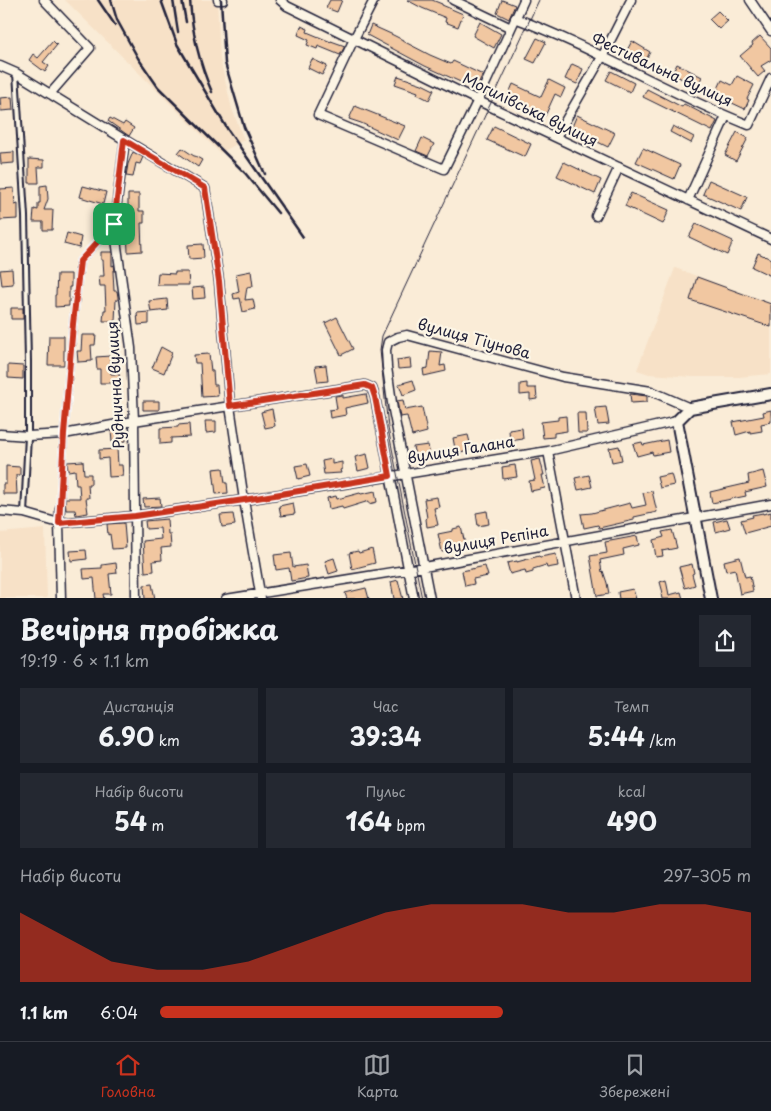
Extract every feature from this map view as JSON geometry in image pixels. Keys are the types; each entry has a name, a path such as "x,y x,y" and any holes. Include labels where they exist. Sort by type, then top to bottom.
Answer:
{"street":[{"path":"44,0 90,48 50,94"},
{"path":"218,0 223,0"},
{"name":"Могилівська вулиця","path":"280,0 287,6 478,100 771,239"},
{"path":"374,0 318,115 444,169 524,0"},
{"path":"453,0 511,28"},
{"path":"556,137 602,57 631,0"},
{"path":"750,0 771,30"},
{"name":"Фестивальна вулиця","path":"515,18 749,125 771,78"},
{"path":"0,66 16,73 205,188 219,281 230,406 261,596"},
{"path":"688,200 726,116"},
{"name":"Руднична вулиця","path":"124,140 114,224 131,348 134,421 136,598"},
{"path":"596,216 620,167"},
{"name":"вулиця Тіунова","path":"430,598 393,410 386,350 388,342 407,335 563,377 651,391 690,408"},
{"path":"0,434 28,436 64,434 134,421 365,385 372,388 375,397 414,598"},
{"path":"711,598 678,421 690,408 771,394"},
{"name":"вулиця Галана","path":"0,512 24,513 59,523 135,516 548,451 678,421"},
{"path":"548,451 576,598"},
{"name":"вулиця Рєпіна","path":"226,598 261,596 771,504"},
{"path":"60,508 61,598"}],"lane":[{"path":"16,73 25,216 28,436 24,513"},
{"path":"60,508 64,434 80,261 114,224"}],"shaded area":[{"path":"65,0 217,0 220,59 232,109 244,140 220,153"},
{"path":"675,268 771,303 771,374 739,377 693,377 649,374 637,370"},
{"path":"45,529 47,598 0,598 0,533"}],"building":[{"path":"330,0 342,0 337,12 326,8"},
{"path":"407,0 432,0 463,14 458,27 445,22 446,18"},
{"path":"502,0 515,5 509,19 497,13"},
{"path":"718,11 728,21 719,29 709,19"},
{"path":"480,22 501,34 494,48 473,36"},
{"path":"371,25 430,55 451,64 453,61 483,75 476,89 425,66 367,35"},
{"path":"301,26 308,29 307,32 345,46 340,55 318,46 317,49 307,45 309,40 298,35"},
{"path":"760,36 771,48 771,60 761,66 765,71 758,77 740,56"},
{"path":"537,38 546,42 535,63 526,59"},
{"path":"53,41 57,45 43,62 49,66 45,72 29,60 33,54 38,58"},
{"path":"632,41 650,52 644,64 625,54"},
{"path":"312,59 327,66 322,75 308,68"},
{"path":"572,64 583,69 577,84 565,79"},
{"path":"677,64 702,77 697,86 672,74"},
{"path":"611,71 634,83 630,92 606,80"},
{"path":"398,76 434,90 429,100 417,94 418,92 395,84"},
{"path":"737,76 754,85 747,99 749,100 745,109 715,95 722,80 732,85"},
{"path":"549,80 565,88 561,97 555,94 545,116 507,98 513,84 541,97"},
{"path":"647,89 682,107 684,104 717,121 712,131 643,97"},
{"path":"12,97 13,110 1,111 0,98"},
{"path":"355,106 405,126 398,140 349,119"},
{"path":"577,115 615,133 608,147 571,129"},
{"path":"110,118 123,125 125,122 134,128 129,136 108,121"},
{"path":"494,126 531,144 525,157 487,140"},
{"path":"673,126 694,137 691,143 670,132"},
{"path":"737,132 748,138 736,161 725,155"},
{"path":"422,138 434,144 428,156 416,151"},
{"path":"182,148 202,160 198,167 178,153"},
{"path":"643,148 680,165 674,179 636,162"},
{"path":"14,152 14,163 1,164 0,153"},
{"path":"133,152 143,157 140,164 136,163 133,177 126,176 128,164"},
{"path":"29,159 44,160 44,167 38,167 39,183 29,183"},
{"path":"564,162 601,180 595,194 557,176"},
{"path":"709,180 747,197 741,211 703,194"},
{"path":"47,185 48,199 44,210 53,210 52,230 43,230 43,222 33,222 34,209 38,210 38,203 40,203 40,186"},
{"path":"83,186 106,192 103,204 80,197"},
{"path":"14,188 15,205 18,204 18,219 0,220 0,189"},
{"path":"631,193 669,210 663,224 625,206"},
{"path":"128,194 139,194 139,211 144,211 144,223 141,223 142,251 128,252 127,231 131,231 131,207 128,207"},
{"path":"696,224 733,241 727,255 689,237"},
{"path":"67,233 81,237 79,248 64,244"},
{"path":"203,244 204,258 189,259 188,245"},
{"path":"101,252 112,252 112,266 114,265 115,271 113,271 114,291 117,291 118,297 118,300 116,300 115,321 103,321 104,310 106,310 105,286 100,286 99,276 104,276"},
{"path":"758,253 771,259 771,276 752,267"},
{"path":"12,269 13,284 2,285 0,270"},
{"path":"251,271 253,286 247,287 245,300 253,299 255,309 243,312 240,298 234,299 233,294 239,292 236,274"},
{"path":"175,272 188,272 189,285 157,285 158,273 175,274"},
{"path":"57,274 71,274 69,306 55,307"},
{"path":"697,277 771,304 771,327 690,300"},
{"path":"204,287 205,298 193,299 192,288"},
{"path":"167,299 168,310 151,312 149,301"},
{"path":"11,308 23,308 23,319 11,319"},
{"path":"149,312 149,324 138,325 137,313"},
{"path":"337,317 353,349 341,355 325,323"},
{"path":"82,335 96,335 95,345 91,345 92,361 78,362 77,351 81,351"},
{"path":"49,336 64,336 64,365 48,365"},
{"path":"161,347 172,353 164,373 152,368"},
{"path":"430,351 442,352 440,366 445,365 446,371 424,376 423,369 428,368"},
{"path":"209,354 214,385 217,385 218,396 202,397 200,363 195,363 194,355"},
{"path":"110,356 111,374 119,374 120,383 100,383 100,369 97,369 96,357"},
{"path":"410,358 411,368 398,369 397,360"},
{"path":"8,365 23,366 23,379 8,378"},
{"path":"326,365 328,381 318,382 315,366"},
{"path":"413,380 416,390 403,395 399,384"},
{"path":"527,383 527,388 536,388 537,399 530,400 530,394 520,395 520,384"},
{"path":"366,394 368,403 345,408 346,415 330,418 329,410 337,409 335,396 343,395 343,398"},
{"path":"630,394 647,396 647,402 631,403"},
{"path":"403,400 405,410 422,407 427,432 412,436 407,416 400,417 397,401"},
{"path":"143,401 159,401 159,410 143,410"},
{"path":"606,407 609,424 598,425 595,408"},
{"path":"272,409 275,426 265,428 261,412"},
{"path":"771,410 771,422 761,424 762,431 750,433 750,431 736,435 733,422 764,416 763,412"},
{"path":"577,413 586,413 587,433 578,433"},
{"path":"566,416 567,431 554,433 554,437 543,438 541,422 558,420 558,417"},
{"path":"205,421 216,421 216,432 206,433"},
{"path":"189,424 190,437 171,438 171,443 160,444 160,428"},
{"path":"125,428 126,441 112,442 111,431"},
{"path":"522,428 523,439 510,441 509,430"},
{"path":"468,435 472,450 456,454 453,438"},
{"path":"667,440 669,452 653,455 652,452 637,456 633,444 642,442 643,445"},
{"path":"428,445 430,457 416,459 413,447"},
{"path":"619,446 622,460 612,462 609,448"},
{"path":"117,449 118,465 122,465 123,476 109,477 108,458 99,459 99,450"},
{"path":"367,454 370,468 358,471 355,457"},
{"path":"332,459 332,464 342,462 341,473 324,474 322,461"},
{"path":"540,459 545,488 531,491 529,481 535,480 531,461"},
{"path":"83,461 84,474 91,474 91,484 88,484 89,498 86,498 88,513 76,515 75,510 66,510 65,498 80,498 79,485 76,485 75,470 68,471 67,462"},
{"path":"307,464 310,476 298,479 295,466"},
{"path":"515,465 517,477 503,479 502,467"},
{"path":"6,466 20,467 20,475 16,475 17,494 3,494 3,484 6,484"},
{"path":"223,468 228,493 216,494 213,469"},
{"path":"763,471 767,487 745,492 746,496 712,503 710,492 749,483 748,475"},
{"path":"671,474 674,485 660,488 657,477"},
{"path":"589,475 592,487 578,490 575,478"},
{"path":"375,491 377,502 369,504 369,501 343,509 342,506 329,509 327,498 336,496 337,499"},
{"path":"652,491 657,512 634,517 634,520 599,528 598,525 584,528 581,514 630,503 632,508 646,505 643,493"},
{"path":"437,497 439,507 434,508 438,525 427,527 424,499"},
{"path":"160,498 161,506 144,507 143,499"},
{"path":"293,503 295,514 281,516 279,506"},
{"path":"487,511 489,524 478,526 476,513"},
{"path":"771,512 771,526 745,533 741,520 753,517 752,515"},
{"path":"233,514 235,525 222,527 220,515"},
{"path":"167,519 171,547 161,548 162,560 153,561 154,571 145,572 143,541 161,539 160,528 146,529 145,521"},
{"path":"727,519 730,528 716,532 714,522"},
{"path":"124,523 126,548 112,549 107,524"},
{"path":"461,527 466,548 442,552 438,534"},
{"path":"672,530 677,548 662,551 663,556 656,557 653,540 664,537 662,532"},
{"path":"637,536 639,545 623,549 624,555 600,560 609,594 597,596 590,556 607,553 605,542"},
{"path":"372,549 375,563 352,569 349,553 358,551 359,553"},
{"path":"86,550 87,559 71,561 70,551"},
{"path":"291,553 293,567 306,565 308,578 291,581 289,568 276,570 274,555"},
{"path":"556,554 558,566 547,568 546,565 533,569 533,572 526,574 525,570 510,574 507,563"},
{"path":"740,557 745,577 750,576 753,591 740,594 735,569 726,571 724,561"},
{"path":"334,558 338,571 329,574 325,561"},
{"path":"116,563 117,573 109,574 111,594 103,594 104,598 96,598 94,578 84,579 83,569 102,568 102,565"},
{"path":"692,564 695,585 685,588 679,567"},
{"path":"485,566 488,576 473,579 474,584 465,586 462,571"},
{"path":"398,580 403,598 394,598 391,582"},
{"path":"666,580 669,595 681,592 683,598 662,598 661,593 663,593 660,582"},
{"path":"152,584 155,598 145,598 144,585"},
{"path":"366,588 369,598 347,598 345,593"},
{"path":"633,589 636,598 619,598 618,592"}],"tram line":[{"path":"422,598 388,428 380,350 382,336 539,0"}],"railway":[{"path":"98,0 115,25"},
{"path":"111,0 117,20 138,58 158,87 245,173 278,213"},
{"path":"161,0 177,44 228,130 303,237"},
{"path":"173,0 178,32"},
{"path":"182,0 186,22"},
{"path":"190,0 197,47 203,70 212,92"},
{"path":"221,0 225,63 244,127 265,174"}],"route":[{"path":"124,140 205,188 219,281 230,406 365,385 372,388 390,476 135,516 59,523 64,434 80,261 114,224 124,140"}]}
